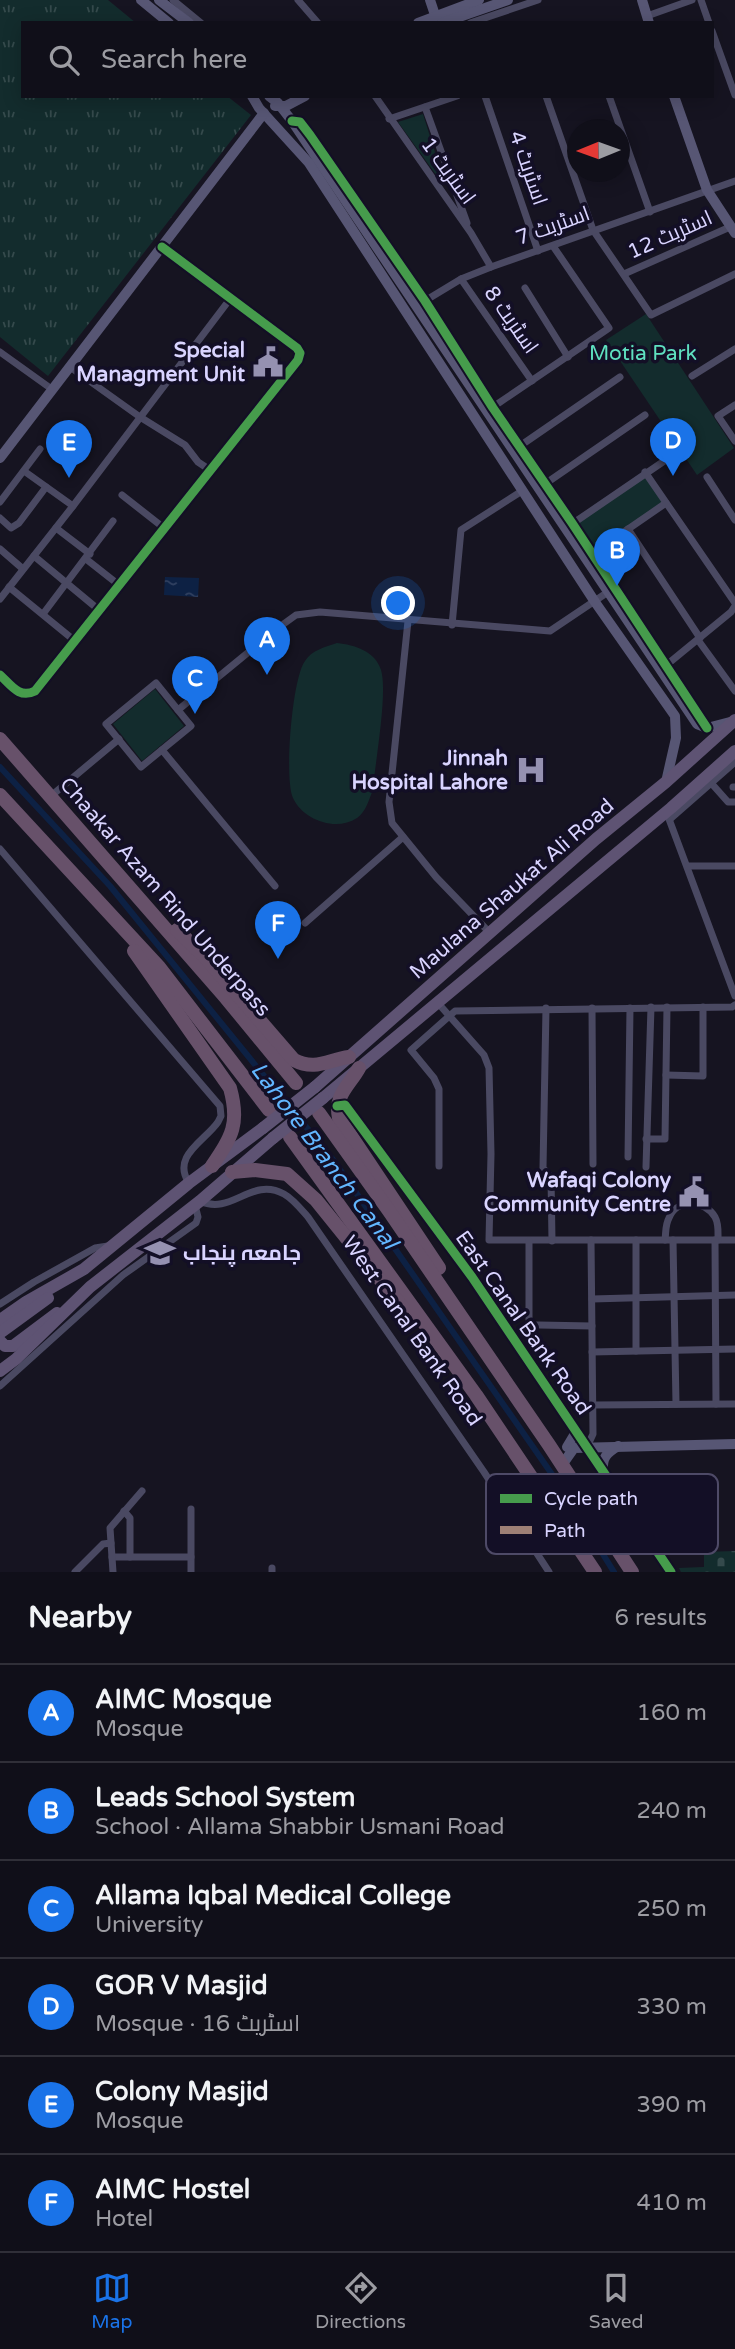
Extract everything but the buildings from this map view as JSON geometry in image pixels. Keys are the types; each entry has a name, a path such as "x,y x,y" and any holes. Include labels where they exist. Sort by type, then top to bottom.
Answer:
{"highway":[{"name":"Chaakar Azam Rind Underpass","path":"0,739 296,1083"},
{"path":"0,795 159,967 269,1110"},
{"path":"155,917 177,930 204,957 294,1060 303,1065 318,1066 349,1057"},
{"path":"114,920 151,978 230,1088 235,1123 230,1139 212,1166"},
{"path":"359,1069 340,1094 337,1106 339,1118 442,1273 451,1303"},
{"path":"319,1113 355,1161 568,1474"},
{"name":"West Canal Bank Road","path":"290,1137 476,1395 529,1474"},
{"path":"232,1172 255,1170 287,1174 316,1200 476,1395"},
{"path":"582,1572 583,1554"},
{"name":"West Canal Bank Road","path":"583,1554 594,1572"},
{"path":"620,1554 632,1572"}],"main road":[{"path":"141,0 167,21"},
{"path":"159,0 181,11 188,21"},
{"path":"430,0 439,19"},
{"path":"439,19 479,0"},
{"path":"439,19 508,0"},
{"path":"642,0 648,19"},
{"path":"254,98 264,113 309,163"},
{"path":"278,102 290,104 301,98"},
{"path":"675,98 707,190 733,230"},
{"path":"278,102 421,304 589,556 608,592 663,668 697,724 707,728 735,720"},
{"path":"278,102 285,125 300,144 309,163 595,602 675,716 676,738 666,782"},
{"path":"0,457 264,113"},
{"name":"Maulana Shaukat Ali Road","path":"212,1166 315,1087 735,720"},
{"name":"Maulana Shaukat Ali Road","path":"232,1172 359,1069 502,947 668,815 735,751"},
{"path":"490,933 502,947"},
{"path":"0,1333 70,1282 212,1166"},
{"path":"0,1371 16,1359 90,1287 232,1172"},
{"path":"0,1320 79,1272"},
{"path":"0,1341 5,1346 13,1346 42,1322 69,1307"},
{"path":"562,1465 576,1432"},
{"path":"549,1445 587,1447 735,1444"},
{"path":"603,1470 602,1461 607,1453 618,1446"}],"street":[{"path":"173,0 181,11 198,21"},
{"path":"310,0 300,2 316,21"},
{"path":"476,21 538,0"},
{"path":"648,19 692,0"},
{"path":"702,0 708,21"},
{"path":"714,37 735,95"},
{"name":"اسٹریٹ 1","path":"376,98 471,233 491,267"},
{"path":"389,119 451,98"},
{"name":"اسٹریٹ 4","path":"486,98 538,251"},
{"path":"547,98 593,230 651,315 735,274"},
{"path":"610,98 650,212"},
{"path":"425,107 471,233"},
{"name":"اسٹریٹ 7","path":"421,304 461,279 491,267 735,181"},
{"name":"اسٹریٹ 12","path":"624,274 733,230"},
{"path":"490,409 609,328 553,246"},
{"path":"0,675 18,692 30,694 35,691 298,360 300,353 297,348 162,247"},
{"name":"اسٹریٹ 8","path":"461,279 532,381"},
{"path":"525,288 568,357"},
{"path":"75,641 43,614 3,592 56,528 230,299"},
{"path":"692,376 735,349"},
{"path":"0,352 53,390"},
{"path":"70,367 185,445 198,462 210,470"},
{"path":"516,449 620,377"},
{"path":"735,405 718,416 735,441"},
{"path":"542,487 645,415"},
{"path":"0,502 40,449"},
{"path":"569,526 673,454"},
{"path":"24,471 73,506"},
{"path":"645,472 666,503 734,610 663,668 589,556 666,503"},
{"path":"707,477 735,520"},
{"path":"0,518 11,528 19,523 46,487"},
{"path":"452,625 461,530 522,491"},
{"path":"122,495 164,528"},
{"path":"43,614 113,521"},
{"path":"56,528 119,585"},
{"path":"628,530 735,691"},
{"path":"0,549 23,569"},
{"path":"33,556 99,610"},
{"path":"178,710 296,615 320,612 550,631 608,592"},
{"path":"408,621 389,802 392,823 436,877 490,933"},
{"path":"156,683 178,710 191,726 141,767 106,724 156,683"},
{"path":"51,796 119,740"},
{"path":"162,750 275,886"},
{"path":"735,762 712,783 668,815 735,996"},
{"path":"712,783 728,802 735,802"},
{"path":"305,923 403,837"},
{"path":"0,849 220,1106 221,1116 218,1122 187,1155 184,1169 189,1183"},
{"path":"688,866 735,866"},
{"path":"436,1002 484,1055 489,1068 489,1240 735,1240"},
{"path":"439,1166 439,1089 434,1078 411,1050 455,1011 735,1005"},
{"path":"646,1167 651,1007"},
{"path":"646,1139 665,1139 667,1007"},
{"path":"666,1076 704,1076 703,1007"},
{"path":"546,1008 543,1168 551,1177 552,1241"},
{"path":"592,1008 593,1164"},
{"path":"628,1157 630,1008"},
{"name":"East Canal Bank Road","path":"337,1106 345,1105 472,1277 606,1474"},
{"name":"West Canal Bank Road","path":"197,1203 223,1205 256,1190 269,1189 285,1195 308,1217 486,1475"},
{"path":"0,1385 123,1275 197,1223 197,1203"},
{"path":"676,1404 668,1219 679,1206 689,1203 709,1210 718,1227 716,1404"},
{"path":"587,1447 593,1434 591,1240"},
{"path":"636,1240 636,1351"},
{"path":"529,1241 529,1321 533,1325 592,1326"},
{"path":"0,1304 95,1248 112,1245"},
{"path":"592,1299 735,1295"},
{"path":"592,1352 735,1349"},
{"path":"593,1405 735,1404"},
{"path":"113,1572 110,1528 142,1490"},
{"path":"191,1509 191,1572"},
{"path":"124,1511 130,1518 130,1557"},
{"path":"75,1572 103,1544 111,1543"},
{"name":"West Canal Bank Road","path":"536,1554 548,1572"},
{"name":"East Canal Bank Road","path":"659,1554 671,1572"},
{"path":"112,1557 191,1557"}],"green space":[{"path":"0,0 108,0 134,21 21,21 21,98 230,98 251,115 48,376 0,337"},
{"path":"423,114 443,178 439,179 398,122"},
{"name":"Motia Park","path":"646,314 734,448 697,475 606,340"},
{"path":"645,475 663,503 593,550 575,523"},
{"path":"337,643 357,647 374,658 381,670 383,695 373,790 367,805 357,818 340,824 330,824 312,818 293,798 289,751 300,671 311,654"},
{"path":"155,689 184,726 142,761 113,724"},
{"path":"735,1551 735,1572 681,1572 679,1568 704,1567 704,1554 718,1554 718,1552"}],"water":[{"path":"165,577 199,578 198,597 164,595"}],"waterway":[{"name":"Lahore Branch Canal","path":"0,767 110,886 291,1109"},
{"name":"Lahore Branch Canal","path":"298,1117 334,1161 552,1474"},
{"name":"Lahore Branch Canal","path":"603,1554 614,1572"}],"cycle path":[{"path":"292,121 300,122 310,135 425,301 493,408 707,728"},
{"path":"0,675 20,692 35,691 298,360 300,353 297,348 162,247"},
{"path":"337,1106 345,1105 472,1277 605,1474"},
{"path":"659,1554 671,1572"}],"place":[{"name":"Special Managment Unit","path":"268,362"},
{"name":"GOR V Masjid","path":"673,476"},
{"name":"Colony Masjid","path":"69,478"},
{"name":"Leads School System","path":"617,586"},
{"name":"AIMC Mosque","path":"267,675"},
{"name":"Allama Iqbal Medical College","path":"195,714"},
{"name":"Jinnah Hospital Lahore","path":"531,770"},
{"name":"AIMC Hostel","path":"278,959"},
{"name":"Wafaqi Colony Community Centre","path":"694,1192"},
{"name":"جامعہ پنجاب","path":"160,1253"}]}
